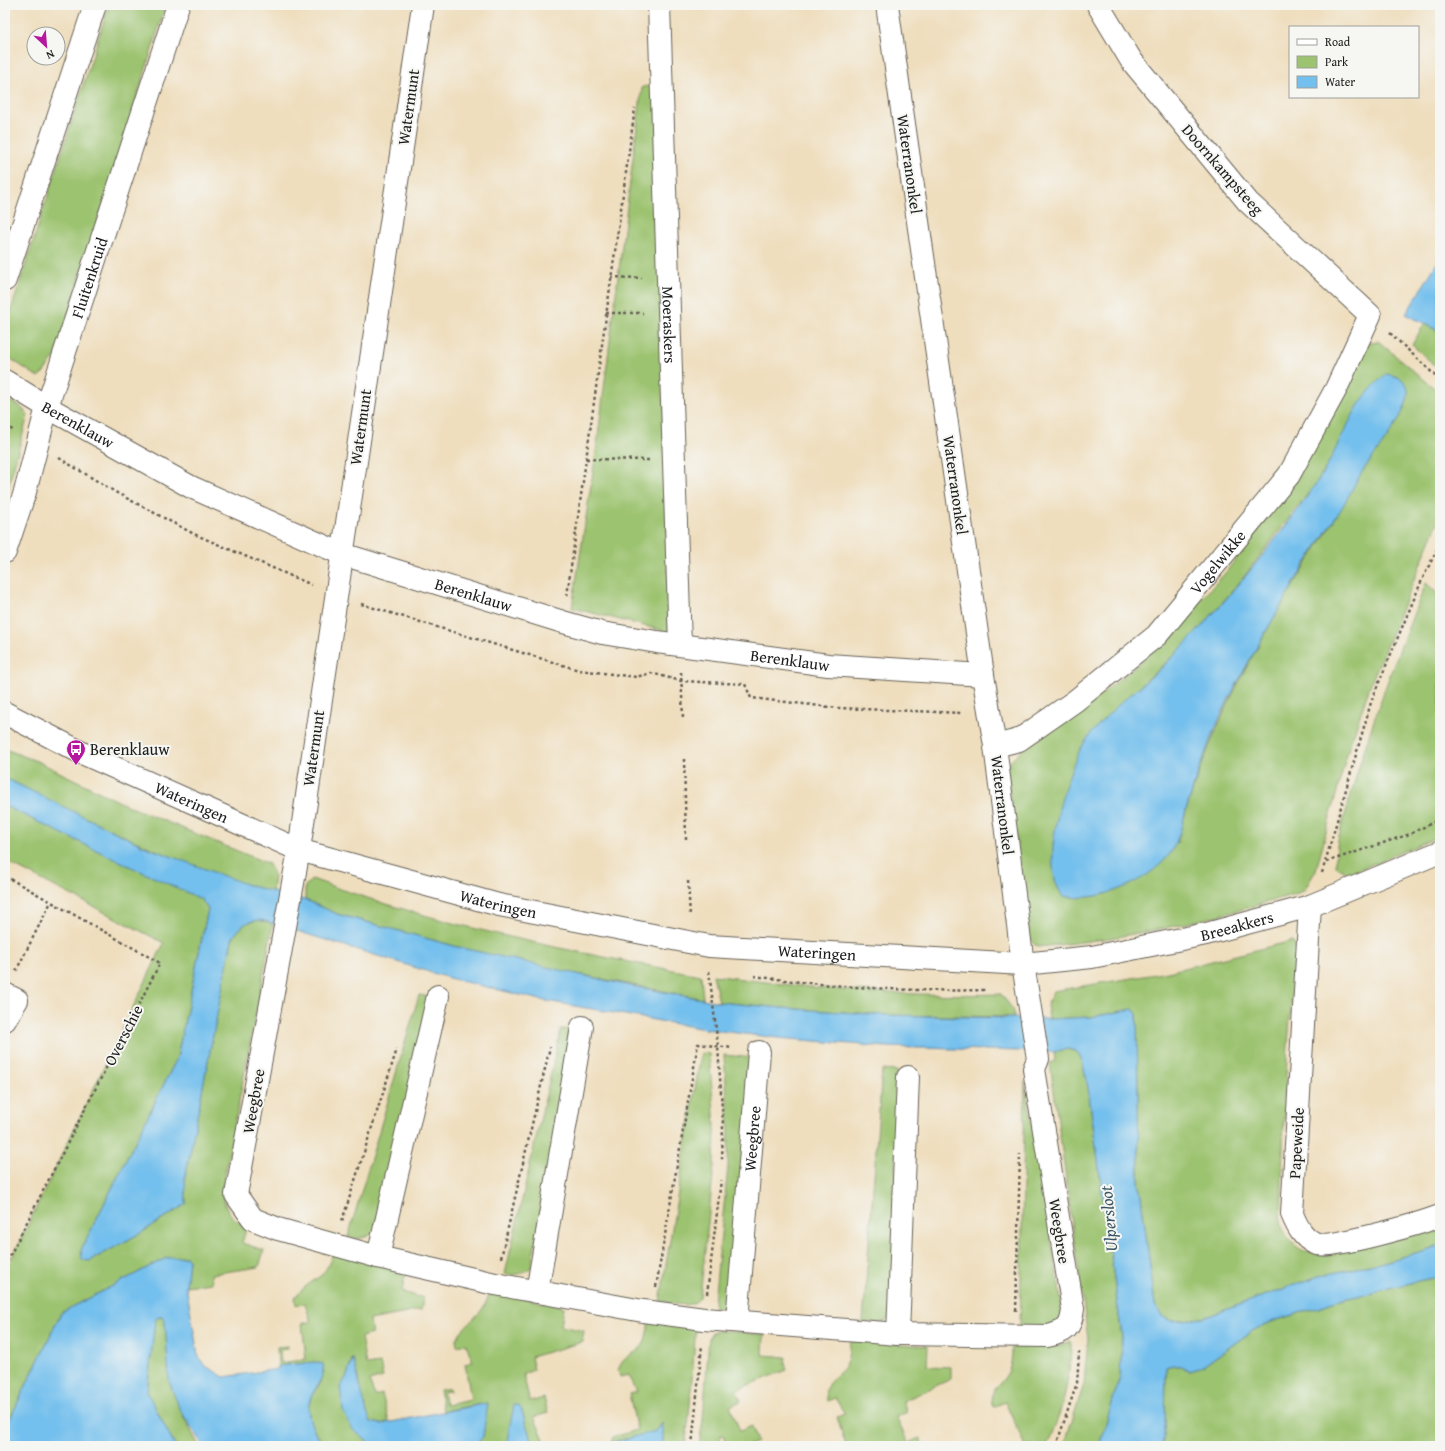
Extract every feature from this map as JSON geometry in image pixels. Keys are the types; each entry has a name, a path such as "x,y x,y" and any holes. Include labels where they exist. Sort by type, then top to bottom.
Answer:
{"street":[{"path":"5,280 95,5"},
{"name":"Fluitenkruid","path":"5,552 25,492 47,407 178,5"},
{"name":"Watermunt","path":"299,850 423,5"},
{"name":"Moeraskers","path":"659,5 680,645"},
{"name":"Waterranonkel","path":"887,5 983,674 995,746 1024,964"},
{"name":"Doornkampsteeg","path":"1098,5 1131,60 1248,202 1370,315"},
{"name":"Vogelwikke","path":"995,746 1019,740 1074,702 1157,635 1289,475 1336,389 1370,315"},
{"name":"Berenklauw","path":"5,381 47,407 191,487 342,554 563,622 602,633 828,666 983,674"},
{"name":"Wateringen","path":"5,713 82,753 299,850 499,905 691,944 891,958 1024,964"},
{"name":"Weegbree","path":"299,850 236,1195 253,1219 278,1229 378,1257 495,1284 651,1312 704,1319 898,1334 1015,1337 1053,1335 1063,1332 1072,1322 1073,1309 1034,1069 1038,1059 1024,964"},
{"name":"Breeakkers","path":"1024,964 1092,957 1206,934 1310,906 1440,852"},
{"name":"Papeweide","path":"1310,906 1292,1214 1300,1233 1317,1244 1336,1243 1420,1223 1440,1216"},
{"path":"5,1020 16,1000 9,986"},
{"path":"378,1257 438,996"},
{"path":"537,1292 582,1027"},
{"name":"Weegbree","path":"737,1321 759,1052"},
{"path":"898,1334 908,1077"}],"path":[{"path":"563,622 635,104"},
{"path":"1370,315 1440,380"},
{"path":"5,426 117,493 194,534 336,594 579,670 636,677 651,674 681,681 745,684 751,698 822,706 990,714"},
{"path":"586,459 674,461"},
{"path":"1310,906 1326,862 1372,699 1422,580 1440,543"},
{"path":"680,645 683,718"},
{"path":"684,759 686,839"},
{"path":"1326,862 1410,834 1440,819"},
{"name":"Overschie","path":"5,876 160,963 5,1265"},
{"path":"688,881 691,944"},
{"path":"9,986 51,902"},
{"path":"710,983 718,1046 723,1125 722,1167"},
{"path":"335,1245 399,1043"},
{"path":"651,1312 698,1044 759,1052"},
{"path":"495,1284 551,1045"},
{"path":"1015,1337 1020,1148"},
{"path":"692,1446 696,1418 704,1319 721,1174"},
{"path":"1056,1446 1077,1383 1080,1363 1079,1342 1072,1322"}],"green space":[{"path":"109,5 166,5 55,357 44,372 38,377 5,355 5,329"},
{"path":"658,85 669,632 572,608 596,452 642,87"},
{"path":"1424,324 1437,330 1440,328 1440,370 1412,345"},
{"path":"1378,341 1440,393 1440,517 1371,683 1347,754 1316,870 1304,891 1271,901 1205,919 1139,933 1105,939 1037,947 1030,940 1006,766 1023,749 1082,710 1144,659 1226,572 1277,504 1366,343","holes":["1386,375 1393,427 1353,485 1330,527 1283,603 1240,679 1204,758 1177,843 1086,897 1053,844 1060,807 1071,773 1082,748 1097,728 1192,638 1239,583 1317,482 1333,456 1361,402"]},
{"path":"5,399 20,406 28,415 5,499"},
{"path":"1426,583 1440,596 1440,836 1349,874 1336,866 1336,849 1340,832 1375,717 1394,663"},
{"path":"5,749 39,762 126,805 269,864 274,877 272,892 169,856 103,826 5,778"},
{"path":"5,806 201,899 208,909 177,1058 81,1250 90,1261 144,1231 186,1204 185,1178 232,939 245,924 249,922 259,921 273,924 222,1190 224,1202 232,1217 241,1224 247,1226 242,1243 264,1250 259,1267 211,1274 212,1283 186,1286 189,1260 187,1257 166,1258 61,1313 5,1429 5,1272 164,943 5,861"},
{"path":"312,879 455,924 553,947 701,975 703,999 547,968 458,947 337,914 305,901 305,886"},
{"path":"1292,941 1296,947 1297,955 1287,1056 1281,1225 1295,1246 1301,1250 1315,1254 1333,1254 1440,1225 1440,1246 1384,1262 1319,1276 1203,1318 1172,1321 1162,1316 1155,1305 1139,1181 1137,1014 1133,1009 1092,1017 1049,1019 1047,1005 1053,991 1168,972"},
{"path":"713,975 857,991 964,995 1001,994 1014,1011 1014,1017 885,1015 719,1002"},
{"path":"419,995 432,997 375,1232 362,1238 348,1237"},
{"path":"561,1029 574,1030 531,1268 518,1274 505,1274"},
{"path":"1067,1049 1076,1051 1082,1060 1088,1088 1122,1337 1120,1377 1099,1446 1064,1446 1084,1384 1088,1339 1050,1063 1055,1061 1054,1052"},
{"path":"701,1053 709,1054 715,1125 714,1166 700,1297 697,1301 688,1305 682,1305 660,1301"},
{"path":"724,1055 753,1058 731,1303 725,1308 715,1308 714,1302 728,1167 729,1126"},
{"path":"882,1070 897,1071 893,1310 889,1319 882,1322 873,1323 863,1322"},
{"path":"1025,1082 1063,1310 1061,1317 1057,1322 1047,1327 1040,1328 1020,1327"},
{"path":"333,1252 405,1273 402,1292 424,1298 421,1310 370,1320 372,1334 361,1337 366,1365 380,1363 383,1377 369,1381 375,1396 382,1394 389,1422 381,1424 371,1422 367,1413 352,1359 347,1376 340,1388 368,1442 381,1446 325,1446 310,1424 308,1407 312,1395 319,1385 324,1371 315,1362 278,1366 277,1347 287,1346 287,1349 280,1350 281,1363 306,1359 302,1323 311,1322 305,1304 296,1305 295,1298 303,1289 324,1272"},
{"path":"1440,1276 1440,1446 1162,1446 1165,1428 1166,1367 1173,1365 1190,1370 1203,1366 1252,1331 1271,1322 1336,1301"},
{"path":"490,1291 564,1307 561,1326 584,1331 582,1342 531,1357 534,1370 523,1374 530,1402 544,1398 548,1413 534,1417 547,1446 533,1446 521,1409 515,1404 507,1440 509,1446 474,1446 483,1437 487,1403 443,1411 440,1390 450,1388 451,1391 443,1392 446,1405 471,1400 465,1364 473,1362 466,1344 457,1346 456,1340 465,1327 479,1313 487,1300"},
{"path":"159,1316 163,1316 165,1321 179,1408 199,1446 175,1446 147,1392 155,1321"},
{"path":"649,1320 696,1325 689,1417 685,1446 663,1446 662,1423 656,1431 611,1443 613,1437 637,1430 629,1394 637,1392 629,1375 620,1377 618,1370 624,1360 638,1350 644,1343 647,1335"},
{"path":"718,1330 764,1335 763,1355 786,1357 785,1364 787,1370 736,1390 741,1401 730,1406 740,1431 752,1426 757,1442 747,1446 725,1446 724,1436 720,1435 720,1446 699,1446 703,1419 709,1338 712,1333"},
{"path":"850,1341 928,1346 927,1366 951,1367 951,1379 903,1401 907,1412 896,1417 908,1443 920,1438 923,1446 846,1446 837,1417 845,1414 835,1398 827,1401 826,1389 846,1364"},
{"path":"1071,1341 1071,1354 1065,1395 1047,1446 1025,1446 1005,1402 993,1407 991,1401 993,1392 1005,1377 1009,1369 1012,1360 1012,1347 1055,1347"}],"water":[{"path":"1440,258 1440,328 1437,330 1406,314"},
{"path":"1386,374 1400,378 1406,383 1408,391 1407,400 1403,410 1390,433 1362,472 1340,511 1304,566 1238,681 1210,741 1173,849 1160,865 1135,882 1121,889 1091,897 1076,898 1063,896 1056,883 1053,865 1053,845 1061,801 1074,762 1081,748 1088,737 1106,717 1169,661 1190,640 1280,534 1329,463 1360,403 1369,391"},
{"name":"Ulpersloot","path":"5,778 146,847 251,886 308,901 337,914 458,947 626,985 719,1002 885,1015 1049,1019 1092,1017 1133,1009 1137,1014 1139,1181 1155,1305 1162,1316 1172,1321 1203,1318 1319,1276 1384,1262 1440,1246 1440,1276 1336,1301 1271,1322 1252,1331 1203,1366 1190,1370 1173,1365 1166,1367 1165,1428 1162,1446 1099,1446 1120,1377 1122,1337 1088,1088 1082,1060 1076,1051 1067,1049 1054,1052 887,1047 778,1038 705,1029 541,1000 449,978 261,920 247,923 232,939 185,1178 186,1204 144,1231 90,1261 82,1260 81,1250 177,1058 208,909 201,899 5,806"},
{"path":"187,1257 189,1260 186,1286 198,1355 204,1365 224,1377 278,1369 278,1366 315,1362 323,1364 322,1377 309,1402 309,1415 313,1428 325,1446 203,1446 179,1408 169,1381 165,1321 162,1316 159,1316 155,1321 147,1392 175,1446 5,1446 5,1429 61,1313 166,1258"},
{"path":"353,1358 367,1413 371,1422 381,1424 488,1403 483,1437 474,1446 381,1446 368,1442 352,1429 343,1411 340,1387 347,1376"},
{"path":"514,1404 521,1408 533,1446 509,1446 508,1437"},
{"path":"663,1423 663,1446 599,1446 656,1431"}],"place":[{"name":"Berenklauw","path":"76,766"}]}
